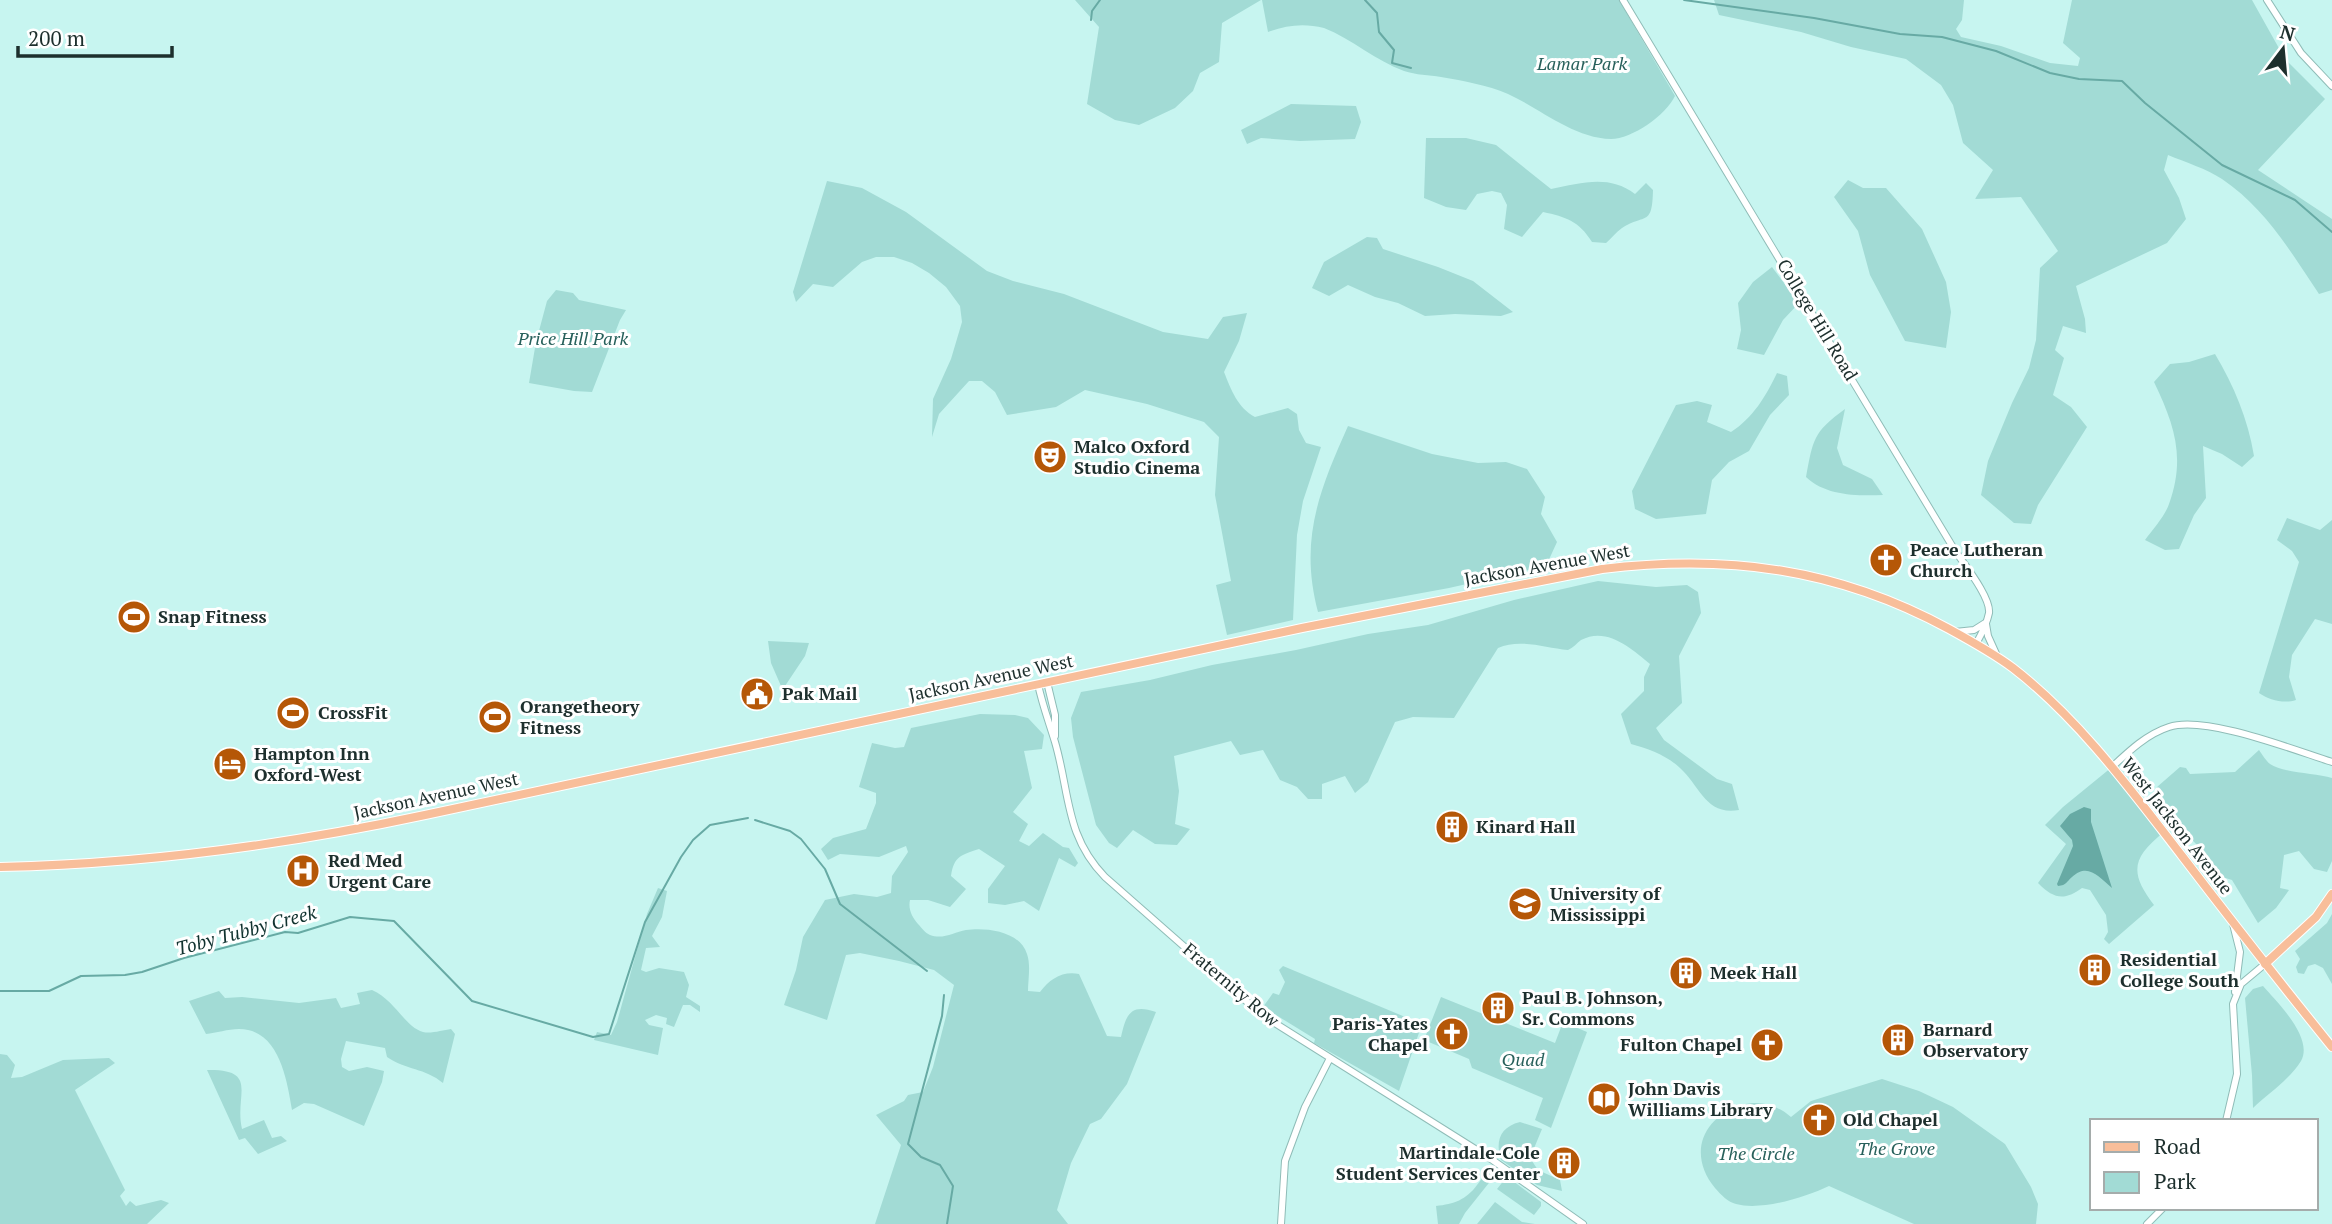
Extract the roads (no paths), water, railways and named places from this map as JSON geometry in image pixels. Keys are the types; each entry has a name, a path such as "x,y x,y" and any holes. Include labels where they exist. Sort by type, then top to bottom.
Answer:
{"main road":[{"name":"Jackson Avenue West","path":"0,866 117,862 211,852 310,837 425,815 1310,626 1602,569 1649,564 1724,563 1798,573 1876,595 1926,617 1976,644"},
{"name":"West Jackson Avenue","path":"1976,644 2012,667 2064,713 2112,767 2332,1047"},
{"path":"2265,964 2316,917 2332,894"}],"street":[{"name":"College Hill Road","path":"1623,0 1985,596 1989,606 1986,622 1988,636 1997,657"},
{"path":"2267,0 2301,52 2332,86"},
{"path":"1954,632 1974,629 1986,622"},
{"path":"1976,644 1986,622"},
{"name":"Fraternity Row","path":"1047,682 1055,715 1055,741"},
{"name":"Fraternity Row","path":"1038,684 1055,741 1076,837 1093,866 1246,1003 1491,1159 1583,1224"},
{"path":"2112,767 2146,738 2182,723 2216,726 2332,762"},
{"path":"2226,1119 2237,1074 2233,1004 2240,952 2232,922"},
{"path":"2233,1004 2241,984 2265,964"},
{"path":"1281,1224 1285,1161 1305,1107 1330,1058"},
{"path":"2147,1224 2161,1210"}],"waterway":[{"path":"1091,20 1092,11 1100,0"},
{"path":"1365,0 1377,13 1379,32 1394,50 1392,63 1411,68"},
{"path":"1684,0 1814,18 1900,34 1942,37 1996,51 2050,73 2079,79 2122,81 2222,165 2295,200 2332,232"},
{"name":"Toby Tubby Creek","path":"0,991 49,991 81,976 142,972 184,958 285,932 298,933 350,917 394,921 472,1001 593,1037 609,1034 645,922 681,857 693,840 710,825 748,818"},
{"name":"Toby Tubby Creek","path":"755,820 790,831 801,839 825,869 840,904 927,971"},
{"name":"Toby Tubby Creek","path":"944,995 942,1016 908,1144 921,1157 940,1165 953,1186 947,1224"}],"place":[{"name":"Malco Oxford Studio Cinema","path":"1050,457"},
{"name":"Peace Lutheran Church","path":"1886,560"},
{"name":"Snap Fitness","path":"134,617"},
{"name":"Pak Mail","path":"757,694"},
{"name":"CrossFit","path":"293,713"},
{"name":"Orangetheory Fitness","path":"495,717"},
{"name":"Hampton Inn Oxford-West","path":"230,764"},
{"name":"Kinard Hall","path":"1452,827"},
{"name":"Red Med Urgent Care","path":"303,871"},
{"name":"University of Mississippi","path":"1525,904"},
{"name":"Residential College South","path":"2095,970"},
{"name":"Meek Hall","path":"1686,973"},
{"name":"Paul B. Johnson, Sr. Commons","path":"1498,1008"},
{"name":"Paris-Yates Chapel","path":"1452,1034"},
{"name":"Barnard Observatory","path":"1898,1040"},
{"name":"Fulton Chapel","path":"1767,1045"},
{"name":"John Davis Williams Library","path":"1604,1099"},
{"name":"Old Chapel","path":"1819,1120"},
{"name":"Martindale-Cole Student Services Center","path":"1564,1163"}],"park label":[{"name":"Lamar Park","path":"1582,64"},
{"name":"Price Hill Park","path":"573,339"},
{"name":"Quad","path":"1523,1060"},
{"name":"The Grove","path":"1896,1149"},
{"name":"The Circle","path":"1756,1154"}]}
